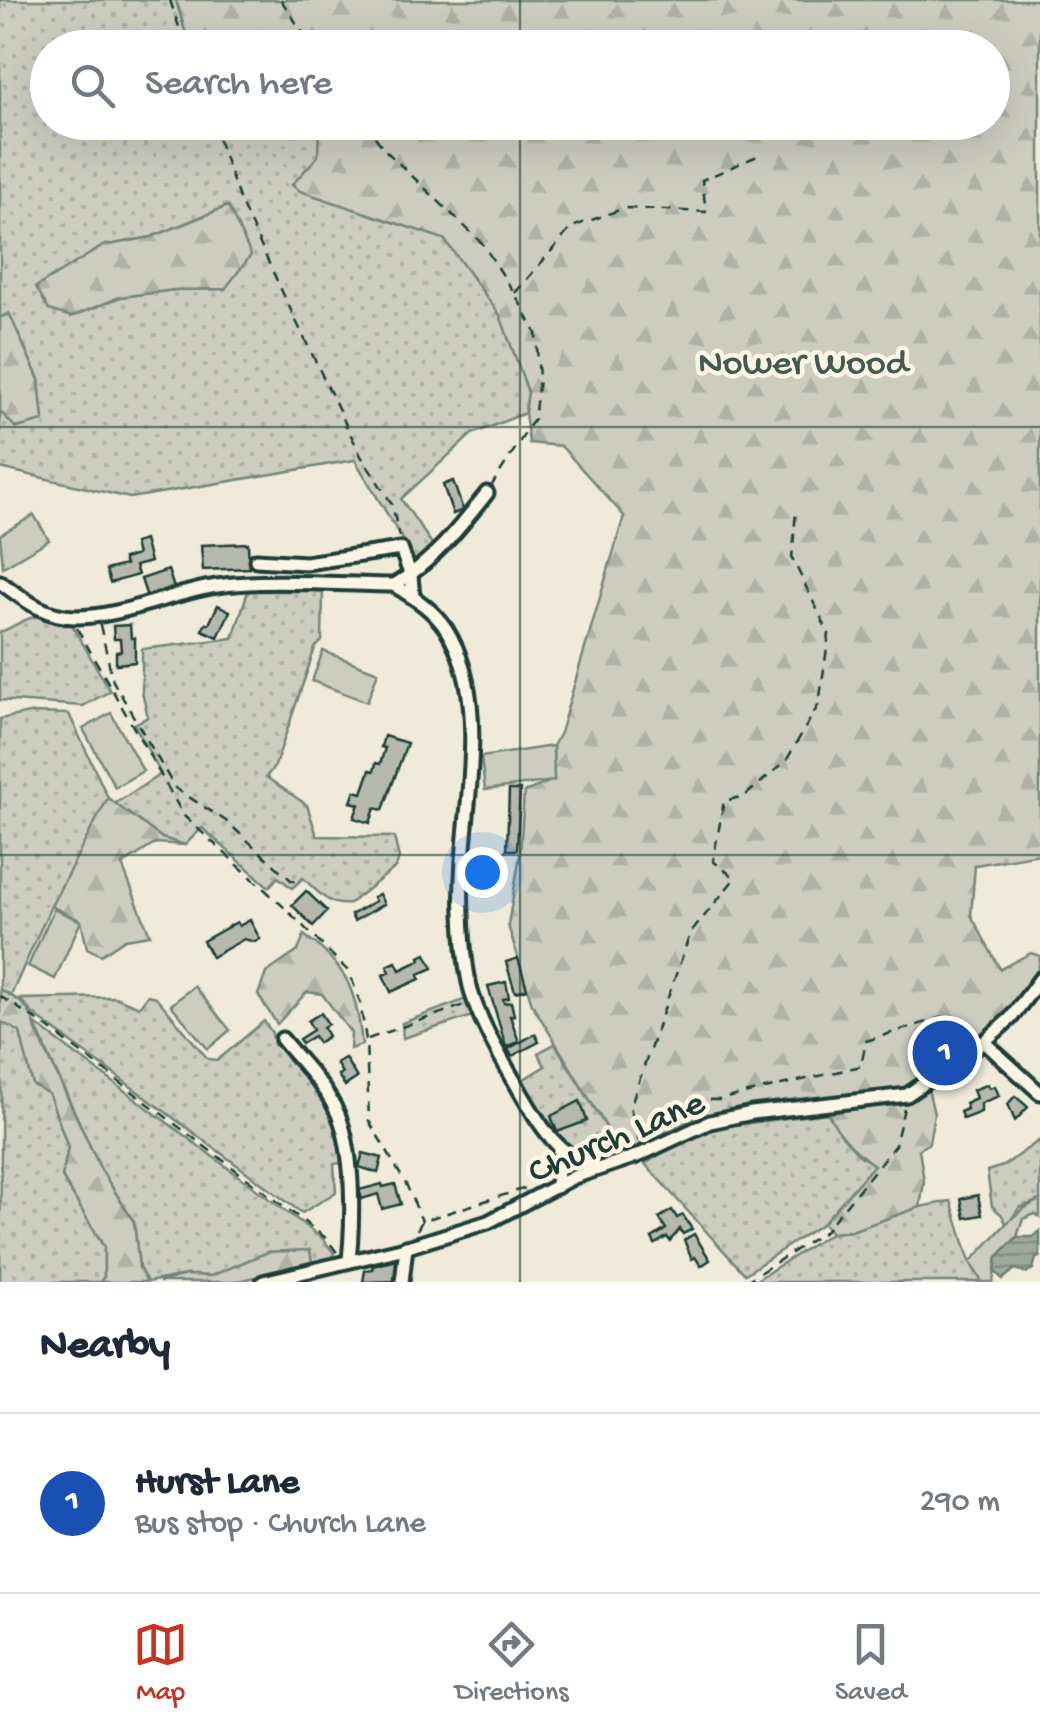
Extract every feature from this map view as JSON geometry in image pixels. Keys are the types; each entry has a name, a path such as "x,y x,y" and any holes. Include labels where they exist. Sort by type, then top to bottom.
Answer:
{"street":[{"path":"394,586 411,576 487,493"},
{"path":"256,560 306,562 401,548 411,576 413,597"},
{"path":"0,582 52,614 75,617 127,610 179,592 222,586 394,586 413,597 444,626 457,651 467,685 470,737 462,913 474,1002 538,1121 559,1149 577,1162 597,1169"},
{"name":"Church Lane","path":"262,1282 284,1280 488,1222 557,1187 710,1122 752,1113 907,1095 984,1042 1011,1018 1040,980"},
{"path":"282,1039 332,1102 341,1122 352,1225 347,1262"},
{"path":"984,1042 1040,1093"},
{"path":"557,1187 559,1149"},
{"path":"402,1282 406,1247"}],"path":[{"path":"170,0 180,30"},
{"path":"282,0 301,30"},
{"path":"218,140 240,201 295,318 361,456 392,504 401,548"},
{"path":"378,140 482,243 536,333 539,380 534,419 487,493"},
{"path":"515,294 572,227 626,208 706,212 702,180 762,154"},
{"path":"637,1156 638,1135 630,1107 690,934 735,878 713,861 724,801 745,796 786,761 820,704 829,634 792,558 796,511"},
{"path":"97,614 114,681 176,788 226,821 291,880 301,884"},
{"path":"75,617 77,629 184,816 349,972 360,1002 366,1040 370,1121 422,1221 536,1185"},
{"path":"0,996 47,1027 327,1238 347,1262"},
{"path":"366,1040 474,1002"},
{"path":"638,1135 672,1122 694,1100 719,1100 861,1066 866,1041 943,1017 984,1042"},
{"path":"745,1282 824,1232 895,1145 907,1095"}],"green space":[{"path":"0,0 176,0 185,30 30,30 30,140 319,140 319,156 292,185 444,239 500,315 528,392 525,413 472,434 401,499 432,544 413,569 408,549 355,460 130,498 0,468 0,411 17,428 43,420 39,379 9,314 0,318","holes":["227,206 225,289 120,297 71,317 103,246 152,237"]},
{"name":"Nower Wood","path":"176,0 1040,0 1040,854 975,865 971,915 1000,969 1031,953 1040,956 1036,973 1013,1008 925,1076 934,1114 929,1143 919,1149 924,1182 920,1207 851,1231 831,1233 823,1223 874,1165 843,1137 824,1100 740,1109 693,1119 622,1153 532,1004 508,925 520,855 524,792 554,780 553,746 624,516 561,446 529,443 525,413 528,392 500,315 444,239 292,185 318,156 318,140 1010,140 1010,30 185,30"},
{"path":"228,206 251,255 225,289 120,297 71,317 49,310 36,287 103,246 152,237"},
{"path":"9,313 39,380 43,421 16,428 0,411 0,318"},
{"path":"34,515 49,540 3,567 0,535"},
{"path":"248,591 323,591 322,641 315,648 275,766 266,777 307,805 317,836 394,837 399,858 396,867 349,904 329,901 303,878 292,888 278,877 269,887 202,828 185,845 162,838 114,804 161,774 134,724 148,717 142,692 142,649 233,638"},
{"path":"39,616 71,623 110,691 83,706 0,700 0,632"},
{"path":"323,651 378,672 367,702 312,681"},
{"path":"29,713 69,714 108,798 51,906 11,995 0,990 0,719"},
{"path":"111,713 143,771 115,787 83,729"},
{"path":"553,746 554,781 485,790 481,757"},
{"path":"108,798 162,838 185,845 156,843 122,865 150,935 125,939 101,955 87,948 81,921 51,906"},
{"path":"54,909 81,921 55,979 28,966"},
{"path":"304,935 331,958 348,982 362,1045 350,1049 351,1033 322,994 307,992 277,1024 258,995 266,973 298,951"},
{"path":"194,986 230,1030 208,1049 171,1005"},
{"path":"0,990 19,1001 31,1015 101,1170 134,1222 139,1268 147,1282 100,1282 104,1277 104,1247 62,1177 68,1147 49,1094 33,1085 20,1032 0,1021"},
{"path":"148,995 156,997 208,1059 218,1060 264,1021 274,1045 283,1047 334,1118 343,1163 334,1164 336,1192 302,1213 33,1014 20,999 115,997 139,1007"},
{"path":"469,998 476,1015 403,1038 402,1023"},
{"path":"2,1020 20,1032 33,1085 49,1094 68,1147 62,1177 104,1247 104,1277 100,1282 0,1282"},
{"path":"34,1023 323,1239 334,1253 331,1259 312,1264 310,1250 268,1252 211,1276 186,1275 147,1282 139,1268 134,1222 101,1170"},
{"path":"555,1044 622,1153 570,1153 521,1081 545,1066 538,1053"},
{"path":"827,1113 858,1154 874,1165 823,1223 745,1274 645,1164 685,1139 719,1127"},
{"path":"1040,1140 1040,1200 1019,1208 1007,1226 992,1206 987,1171 1003,1166"},
{"path":"1040,1200 1040,1217 1035,1214 1023,1219 1017,1237 997,1257 993,1282 982,1282 970,1262 1011,1219"},
{"path":"951,1201 970,1262 982,1282 753,1282 831,1233 851,1231 920,1207"},
{"path":"310,1250 312,1264 234,1282 159,1282 186,1275 211,1276 268,1252"}],"shaded area":[{"path":"1040,1231 1040,1257 1033,1269 1026,1273 1015,1269 1003,1279 995,1272 997,1257 1017,1237 1033,1237"}],"building":[{"path":"453,481 463,510 453,514 443,485"},
{"path":"144,540 150,562 135,566 138,575 110,583 106,570 125,565 123,559 137,555 134,543"},
{"path":"248,543 249,568 203,570 201,545"},
{"path":"168,570 174,588 147,597 141,579"},
{"path":"218,605 230,611 218,637 202,630"},
{"path":"130,625 131,638 135,638 135,662 116,664 116,652 121,651 120,639 114,639 113,626"},
{"path":"384,736 407,743 383,810 375,808 370,823 354,818 359,804 351,802 355,791 362,793 370,770 380,764"},
{"path":"509,790 520,790 517,850 507,850"},
{"path":"306,891 327,911 313,926 292,905"},
{"path":"379,894 384,904 354,921 351,915 375,901 373,897"},
{"path":"250,920 260,939 244,939 212,957 203,941 237,922 239,926"},
{"path":"426,954 433,968 419,974 420,979 391,992 383,975 390,972 387,966 396,962 400,970"},
{"path":"518,958 527,989 515,992 506,962"},
{"path":"506,982 509,998 503,999 504,1003 511,1002 514,1015 510,1016 519,1042 506,1047 488,986"},
{"path":"321,1013 328,1024 323,1027 328,1036 318,1043 314,1036 302,1043 299,1039 313,1030 308,1021"},
{"path":"535,1034 539,1042 512,1056 508,1049"},
{"path":"345,1058 357,1078 345,1086 336,1063"},
{"path":"988,1084 989,1088 995,1086 999,1096 981,1103 981,1112 963,1119 960,1112 967,1109 965,1103 976,1098 973,1090"},
{"path":"1015,1096 1028,1107 1015,1121 1008,1104"},
{"path":"580,1101 587,1121 557,1132 551,1116"},
{"path":"363,1153 382,1158 378,1173 359,1167"},
{"path":"395,1184 401,1204 382,1209 378,1194 362,1199 359,1190"},
{"path":"978,1195 982,1215 965,1218 961,1199"},
{"path":"672,1210 677,1218 683,1215 692,1229 683,1234 680,1229 670,1241 667,1237 655,1244 652,1238 666,1229 659,1218"},
{"path":"694,1234 710,1260 701,1266 695,1257 692,1259 684,1240"},
{"path":"398,1260 398,1281 363,1282 365,1270"}],"place":[{"name":"Hurst Lane","path":"945,1053"}]}
